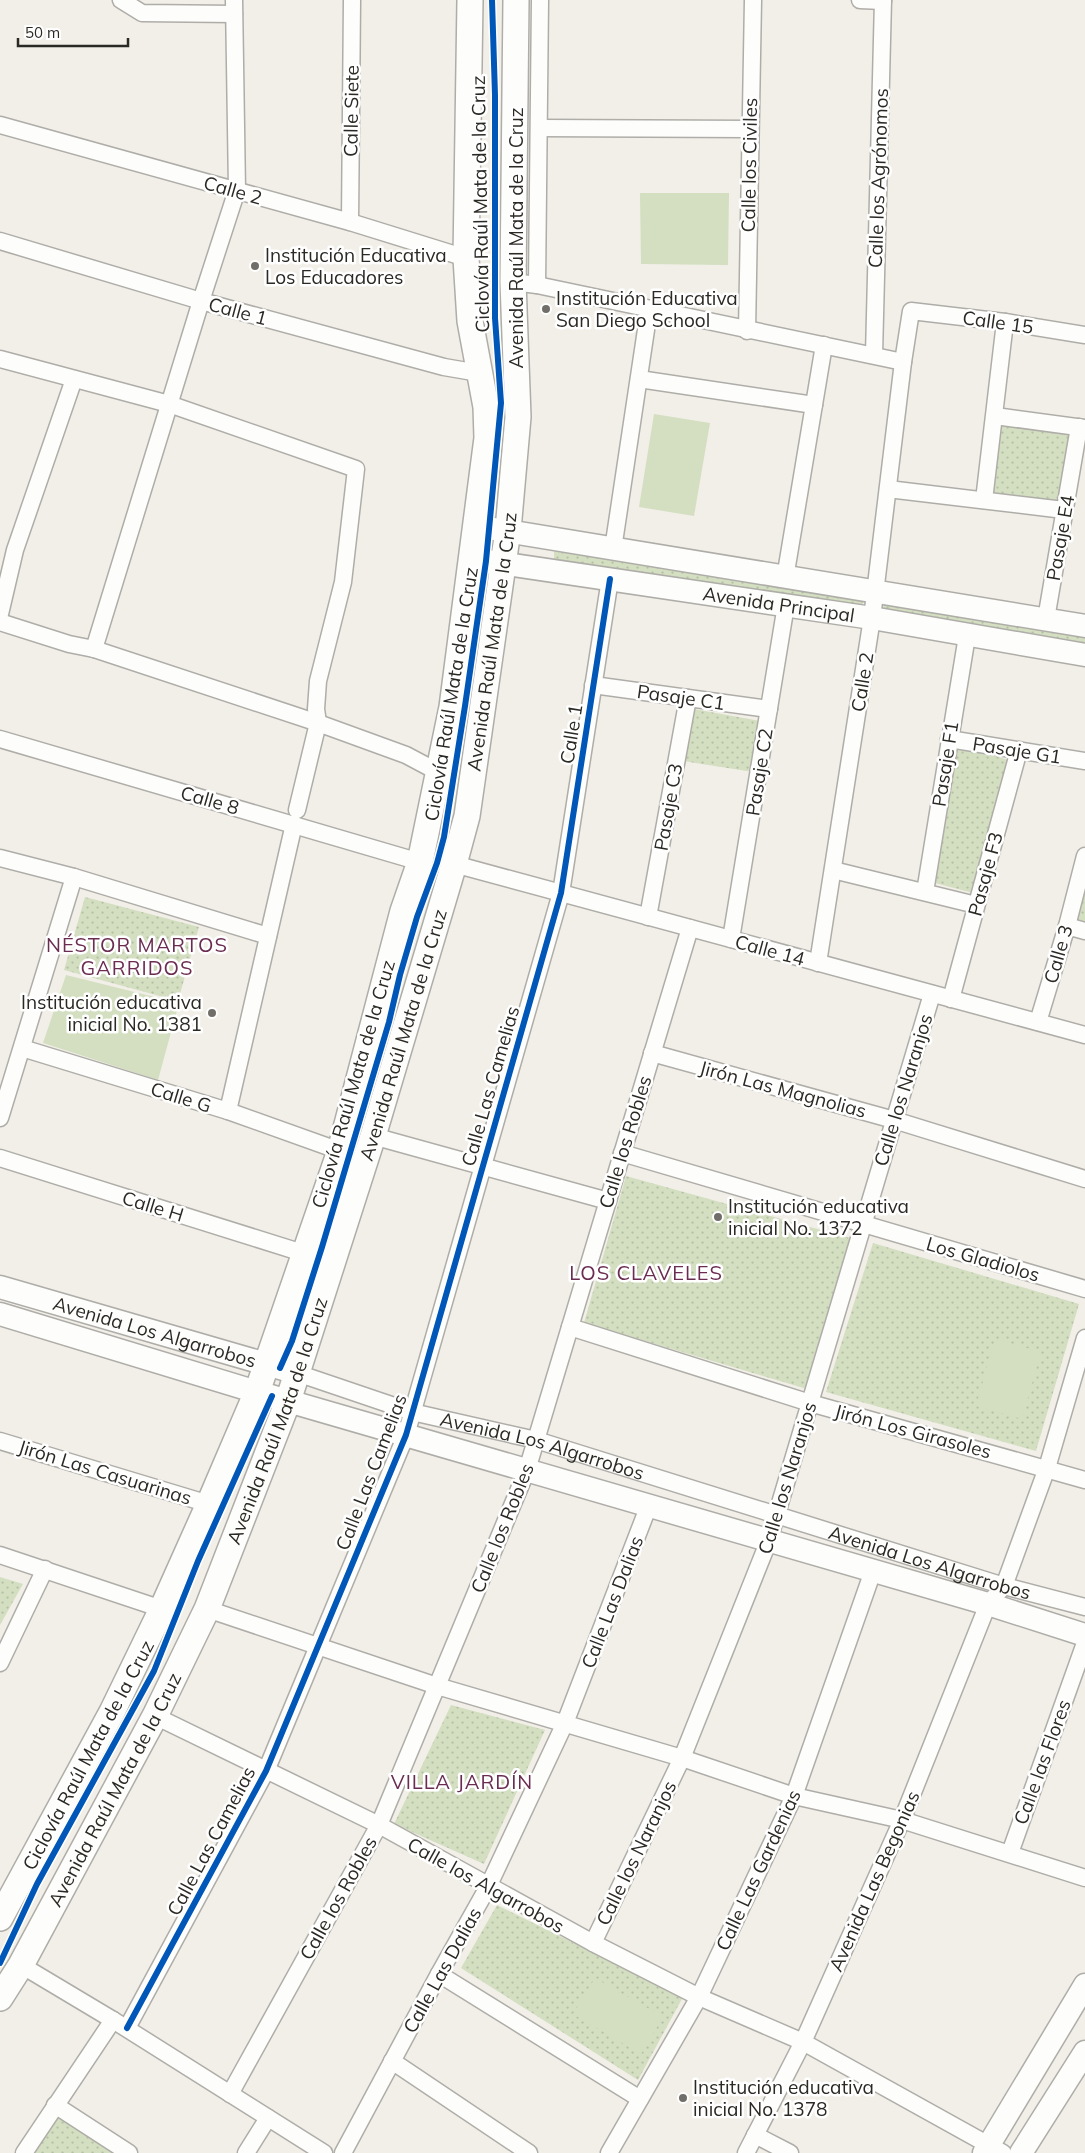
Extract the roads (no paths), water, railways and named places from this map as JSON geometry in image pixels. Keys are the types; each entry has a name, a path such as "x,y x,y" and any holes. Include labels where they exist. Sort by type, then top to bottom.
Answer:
{"main road":[{"name":"Avenida Raúl Mata de la Cruz","path":"0,1918 112,1712 162,1609 257,1392 340,1151 403,912 420,862 452,707 487,438 486,407 471,331 466,258 470,0"},
{"name":"Avenida Raúl Mata de la Cruz","path":"0,1998 21,1965 155,1716 207,1609 298,1373 373,1136 454,864 466,816 508,530 518,417 525,284 516,0"}],"street":[{"path":"94,649 236,190 234,7 142,13 121,0"},
{"name":"Calle Siete","path":"350,222 352,0"},
{"path":"540,0 540,128 525,284 903,362"},
{"name":"Calle los Civiles","path":"747,331 752,0"},
{"path":"860,0 883,0"},
{"name":"Calle los Agrónomos","path":"874,355 883,0"},
{"name":"Calle 2","path":"0,125 350,222 466,258"},
{"path":"540,128 749,129"},
{"name":"Calle 1","path":"0,241 201,301 444,367 479,372"},
{"path":"614,550 649,310"},
{"name":"Calle 2","path":"818,963 872,618 903,362 911,311"},
{"name":"Calle 15","path":"911,311 1005,322 1085,335"},
{"path":"984,500 1005,322"},
{"path":"785,578 824,345"},
{"path":"0,359 169,404 356,469 343,582 318,681 316,709 318,722 228,1111"},
{"path":"0,614 15,550 74,379"},
{"path":"639,379 814,405"},
{"path":"995,416 1082,428"},
{"name":"Pasaje E4","path":"1046,619 1064,510 1082,428"},
{"path":"888,489 1064,510"},
{"name":"Avenida Principal","path":"476,526 1085,626"},
{"name":"Avenida Principal","path":"472,560 872,618 1085,655"},
{"name":"Calle 1","path":"561,893 610,579"},
{"name":"Pasaje C2","path":"732,939 786,606"},
{"path":"0,622 69,644 94,649 318,722 406,755 438,772"},
{"name":"Pasaje F1","path":"925,892 949,739 968,636"},
{"name":"Pasaje C1","path":"593,685 769,709"},
{"name":"Pasaje C3","path":"648,917 688,698"},
{"name":"Calle 8","path":"0,739 296,817 420,862"},
{"name":"Pasaje G1","path":"949,739 1085,761"},
{"name":"Pasaje F3","path":"951,999 1019,750"},
{"name":"Calle 3","path":"1038,1022 1067,926 1085,856"},
{"path":"0,858 74,876 268,936"},
{"name":"Calle 14","path":"454,864 1085,1035"},
{"path":"833,870 976,905"},
{"path":"0,1118 74,876"},
{"name":"Calle Las Camelias","path":"24,2153 55,2105 120,2024 266,1771 406,1435 561,893"},
{"path":"1067,926 1085,931"},
{"name":"Calle los Robles","path":"230,2094 379,1825 527,1470 690,928"},
{"name":"Calle los Naranjos","path":"593,1943 682,1758 769,1540 932,994"},
{"name":"Calle G","path":"22,1048 228,1111 340,1151"},
{"name":"Jirón Las Magnolias","path":"652,1053 894,1120 1085,1179"},
{"path":"373,1136 608,1201"},
{"name":"Los Gladiolos","path":"622,1154 1085,1289"},
{"name":"Calle H","path":"0,1158 306,1254"},
{"name":"Avenida Los Algarrobos","path":"0,1287 298,1373 412,1412 536,1440 1004,1586 1085,1607"},
{"name":"Avenida Los Algarrobos","path":"0,1314 257,1392 874,1570 1085,1635"},
{"name":"Jirón Los Girasoles","path":"570,1327 810,1402 1085,1480"},
{"path":"988,1604 1004,1586 1047,1468 1085,1338"},
{"name":"Jirón Las Casuarinas","path":"0,1441 209,1504"},
{"name":"Calle Las Dalias","path":"342,2153 488,1887 566,1722 649,1505"},
{"path":"0,1555 162,1609"},
{"path":"0,1663 45,1569"},
{"name":"Calle Las Gardenias","path":"609,2153 699,1997 794,1796 874,1570"},
{"name":"Avenida Las Begonias","path":"746,2153 803,2042 902,1820 988,1604"},
{"path":"207,1609 436,1686 566,1722 682,1758 794,1796 902,1820 1085,1878"},
{"name":"Calle las Flores","path":"1010,1853 1085,1643"},
{"name":"Calle los Algarrobos","path":"155,1716 379,1825 488,1887 699,1997 803,2042 992,2150"},
{"path":"21,1965 120,2024 324,2153"},
{"path":"439,1974 640,2099"},
{"path":"992,2150 1085,1984"},
{"path":"1021,2153 1085,2052"},
{"path":"392,2061 529,2153"},
{"path":"55,2105 127,2152"},
{"path":"246,2153 268,2118"},
{"path":"756,2135 790,2153"}],"place":[{"name":"Institución Educativa Los Educadores","path":"255,266"},
{"name":"Institución Educativa San Diego School","path":"546,309"},
{"name":"Institución educativa inicial No. 1381","path":"212,1013"},
{"name":"Institución educativa inicial No. 1372","path":"718,1217"},
{"name":"Institución educativa inicial No. 1378","path":"683,2098"}],"district":[{"name":"NÉSTOR MARTOS GARRIDOS","path":"137,956"},
{"name":"LOS CLAVELES","path":"646,1273"},
{"name":"VILLA JARDÍN","path":"462,1782"}]}
